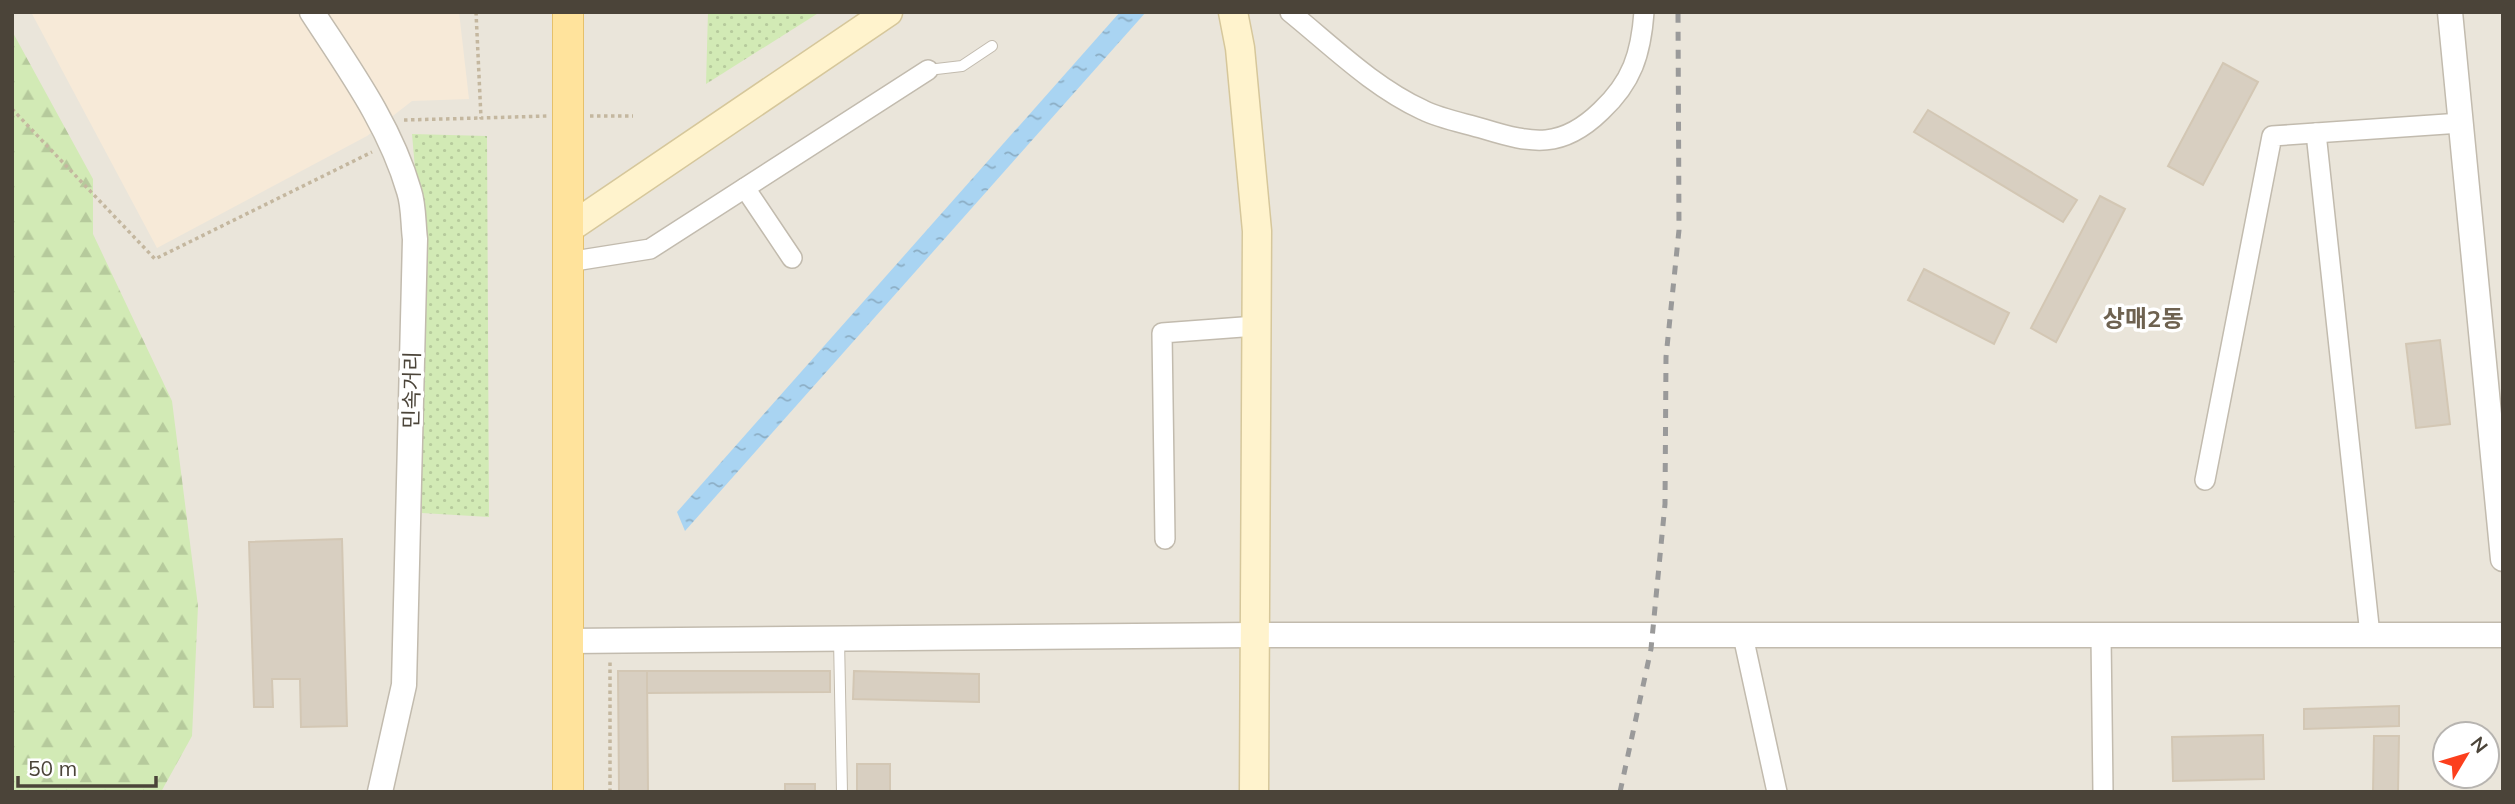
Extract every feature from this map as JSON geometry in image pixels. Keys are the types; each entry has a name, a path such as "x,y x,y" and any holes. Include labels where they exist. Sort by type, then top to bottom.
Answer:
{"main road":[{"path":"568,12 568,792"},
{"path":"568,229 888,12"},
{"path":"1233,12 1240,48 1257,231 1254,792"}],"street":[{"name":"민속거리","path":"312,12 355,77 390,142 410,193 415,239 404,685 380,792"},
{"path":"1290,12 1381,86 1423,111 1527,141 1555,140 1583,128 1622,92 1642,47 1644,12"},
{"path":"2450,12 2497,442 2503,559"},
{"path":"568,262 650,249 928,70"},
{"path":"2204,480 2272,136 2461,123"},
{"path":"2316,133 2370,635"},
{"path":"745,188 792,258"},
{"path":"1165,538 1162,333 1256,326"},
{"path":"568,640 1254,635 2503,635"},
{"path":"1743,636 1777,792"},
{"path":"2101,636 2103,792"}],"lane":[{"path":"928,70 962,66 992,46"},
{"path":"839,639 842,792"}],"path":[{"path":"477,12 481,118"},
{"path":"12,108 155,258 316,182 390,142 404,120 633,116"},
{"path":"610,641 610,792"}],"shaded area":[{"path":"12,12 2503,12 2503,792 12,792"},
{"path":"31,12 459,12 469,99 412,101 367,136 157,248"}],"green space":[{"path":"708,12 820,12 706,84"},
{"path":"12,31 93,179 93,234 172,401 198,606 192,736 161,792 12,792"},
{"path":"412,134 487,136 489,517 422,513 422,249"}],"water":[{"path":"1120,12 1146,12 685,531 677,512"}],"building":[{"path":"2223,63 2258,82 2203,185 2168,166"},
{"path":"1928,110 2077,200 2063,222 1914,132"},
{"path":"2100,196 2125,209 2056,342 2031,328"},
{"path":"1924,269 2009,313 1994,344 1908,300"},
{"path":"2440,340 2450,424 2416,428 2406,344"},
{"path":"342,539 347,726 301,727 300,679 272,679 273,707 254,707 249,542"},
{"path":"618,671 647,671 648,792 619,792"},
{"path":"647,671 830,671 830,692 647,693"},
{"path":"854,671 979,674 979,702 853,699"},
{"path":"2399,706 2399,726 2304,729 2304,709"},
{"path":"2263,735 2264,779 2173,781 2172,737"},
{"path":"2374,736 2399,736 2398,792 2373,792"},
{"path":"857,764 890,764 890,792 857,792"},
{"path":"785,784 815,784 815,792 785,792"}],"railway":[{"path":"1620,792 1651,649 1665,504 1666,357 1679,230 1678,12"}],"district":[{"name":"상매2동","path":"2143,318"}]}
